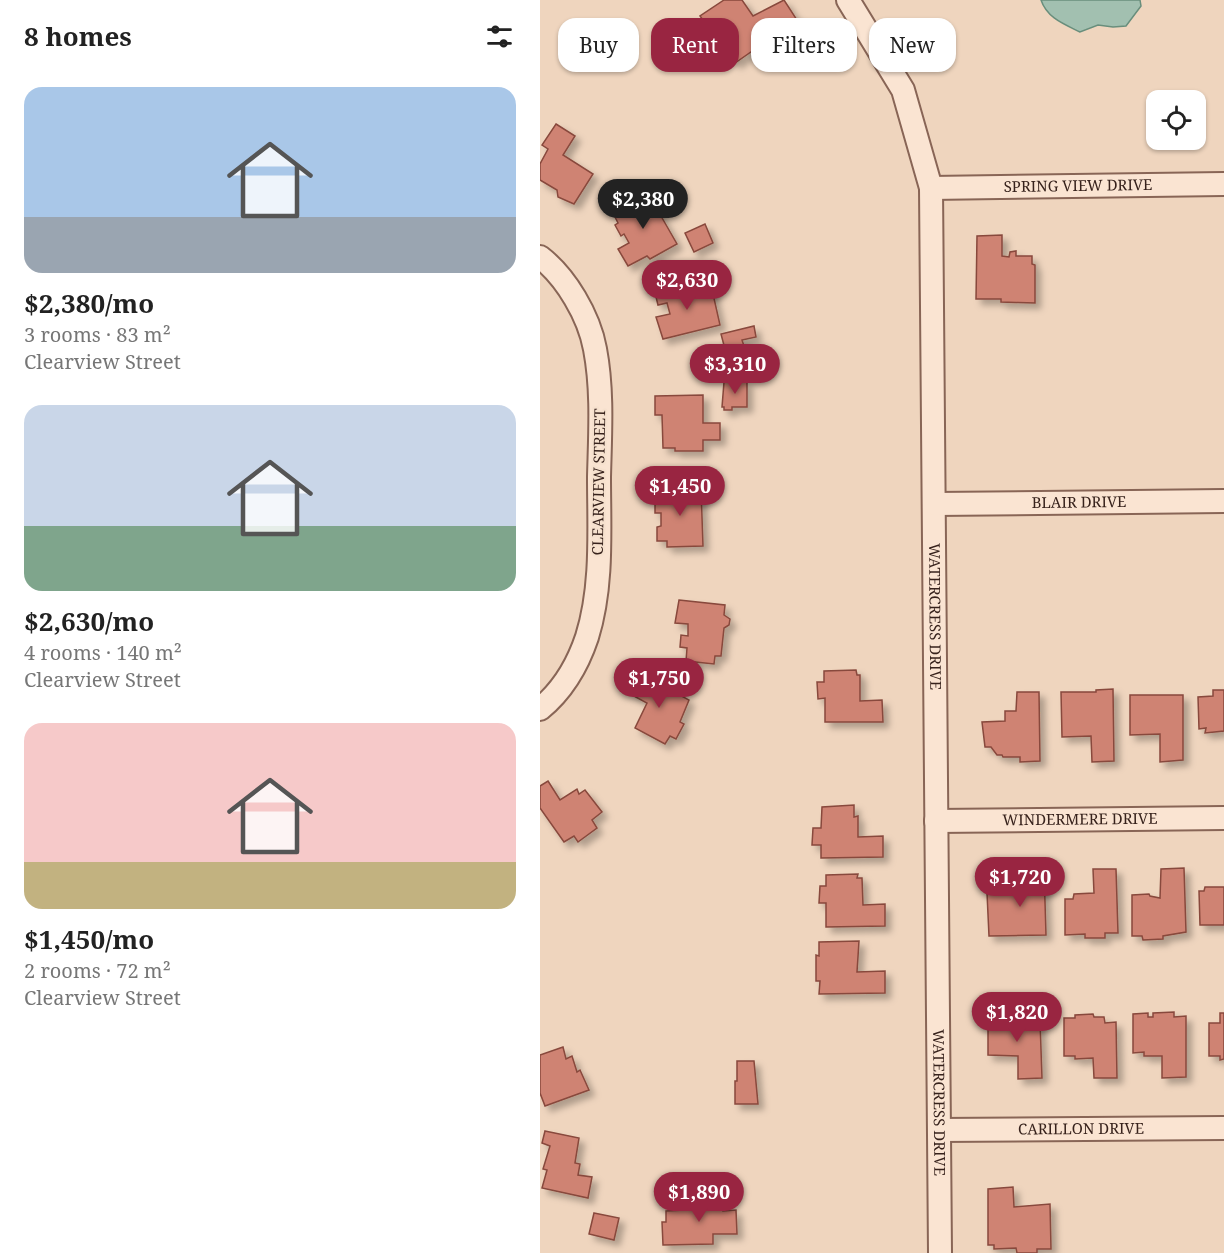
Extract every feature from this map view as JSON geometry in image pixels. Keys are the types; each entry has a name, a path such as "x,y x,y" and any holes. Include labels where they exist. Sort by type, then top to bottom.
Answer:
{"street":[{"name":"WATERCRESS DRIVE","path":"848,0 903,90 931,188 940,1253"},
{"name":"SPRING VIEW DRIVE","path":"931,188 1224,184"},
{"name":"CLEARVIEW STREET","path":"540,257 564,281 578,301 595,348 600,395 598,564 592,612 587,636 578,659 551,700 540,708"},
{"name":"BLAIR DRIVE","path":"935,504 1224,501"},
{"name":"WINDERMERE DRIVE","path":"936,821 1224,818"},
{"name":"CARILLON DRIVE","path":"939,1130 1224,1128"}],"shaded area":[{"path":"1041,0 1140,0 1141,6 1126,26 1098,25 1080,32 1052,16"}],"building":[{"path":"724,0 742,0 753,16 784,0 796,18 751,18 751,52 739,60 739,18 702,18 700,16"},
{"path":"556,124 575,136 563,155 593,174 574,204 558,197 557,190 540,180 540,164 548,149 542,145"},
{"path":"646,190 677,244 650,259 647,256 628,266 618,249 629,243 624,234 621,236 615,225 618,223 615,217 628,209 624,202"},
{"path":"705,224 713,243 694,252 685,233"},
{"path":"1002,235 1002,256 1009,257 1010,252 1016,251 1016,256 1032,256 1032,264 1035,265 1035,303 976,299 977,236"},
{"path":"688,285 689,291 711,285 720,325 663,339 656,317 670,314 667,303 658,305 655,293"},
{"path":"754,326 756,337 742,340 745,349 726,353 721,334"},
{"path":"747,381 747,407 732,407 732,410 724,410 722,407 724,382"},
{"path":"703,395 703,423 720,423 720,440 703,440 703,451 675,451 675,448 663,448 662,415 655,415 655,396"},
{"path":"701,488 703,546 667,547 667,541 657,541 657,527 661,526 661,513 655,513 657,489"},
{"path":"679,600 725,605 724,615 730,619 729,625 724,628 721,656 715,656 714,664 686,661 687,648 680,647 681,635 688,636 688,624 675,623"},
{"path":"856,670 857,675 860,675 860,701 882,700 883,722 825,722 825,698 818,699 817,682 824,682 824,671"},
{"path":"640,673 689,700 680,722 684,724 676,739 670,736 665,744 635,728 647,703 630,694"},
{"path":"1113,689 1114,761 1092,762 1091,736 1062,737 1061,692 1096,692 1096,690"},
{"path":"1213,690 1224,690 1224,731 1205,733 1206,728 1199,729 1198,697 1213,696"},
{"path":"1017,692 1039,692 1040,761 1020,762 1020,757 1003,757 997,755 991,747 985,747 982,722 1005,721 1005,711 1016,711"},
{"path":"1130,695 1183,695 1183,760 1160,762 1160,734 1130,735"},
{"path":"548,781 560,800 577,789 579,794 585,790 602,812 592,820 597,828 578,842 574,836 564,842 540,808 540,786"},
{"path":"854,805 854,817 858,816 858,837 883,836 883,857 821,858 821,845 812,845 813,828 821,828 822,807"},
{"path":"1044,868 1046,935 989,936 987,893 1022,892 1022,869"},
{"path":"1184,868 1186,932 1163,936 1163,939 1143,940 1142,936 1132,936 1132,895 1149,894 1160,898 1161,869"},
{"path":"1093,869 1116,869 1118,933 1105,933 1105,938 1085,938 1085,934 1065,935 1065,899 1073,899 1074,894 1094,893"},
{"path":"858,874 857,878 862,878 863,905 885,904 885,926 826,927 826,903 819,903 820,886 826,886 826,875"},
{"path":"1205,887 1224,887 1224,925 1200,925 1199,891 1204,891"},
{"path":"859,941 857,972 885,971 885,993 819,994 820,981 816,981 816,955 819,956 819,942"},
{"path":"1174,1012 1174,1017 1186,1016 1186,1077 1162,1078 1162,1056 1144,1056 1144,1052 1133,1053 1133,1014 1148,1013 1148,1017 1153,1017 1153,1013"},
{"path":"1220,1013 1224,1013 1224,1059 1220,1060 1220,1056 1209,1056 1209,1023 1220,1023"},
{"path":"1093,1014 1094,1017 1104,1017 1105,1023 1116,1022 1117,1078 1094,1078 1093,1058 1075,1059 1075,1056 1064,1056 1064,1018"},
{"path":"988,1015 1024,1015 1029,1021 1040,1021 1042,1078 1018,1079 1018,1056 988,1055"},
{"path":"563,1047 566,1059 572,1056 577,1072 580,1070 589,1090 545,1106 540,1093 540,1055"},
{"path":"737,1061 754,1061 758,1104 735,1104"},
{"path":"545,1131 579,1138 575,1163 580,1164 578,1175 592,1177 588,1198 542,1188 547,1170 543,1169 550,1146 542,1143"},
{"path":"1013,1187 1014,1207 1050,1204 1051,1249 1037,1249 1037,1253 1017,1253 1016,1248 994,1249 994,1245 988,1245 988,1189"},
{"path":"723,1193 723,1211 736,1210 737,1234 713,1234 713,1244 663,1245 662,1222 666,1222 666,1211 701,1209 701,1194"},
{"path":"594,1213 619,1218 614,1240 589,1234"}]}
